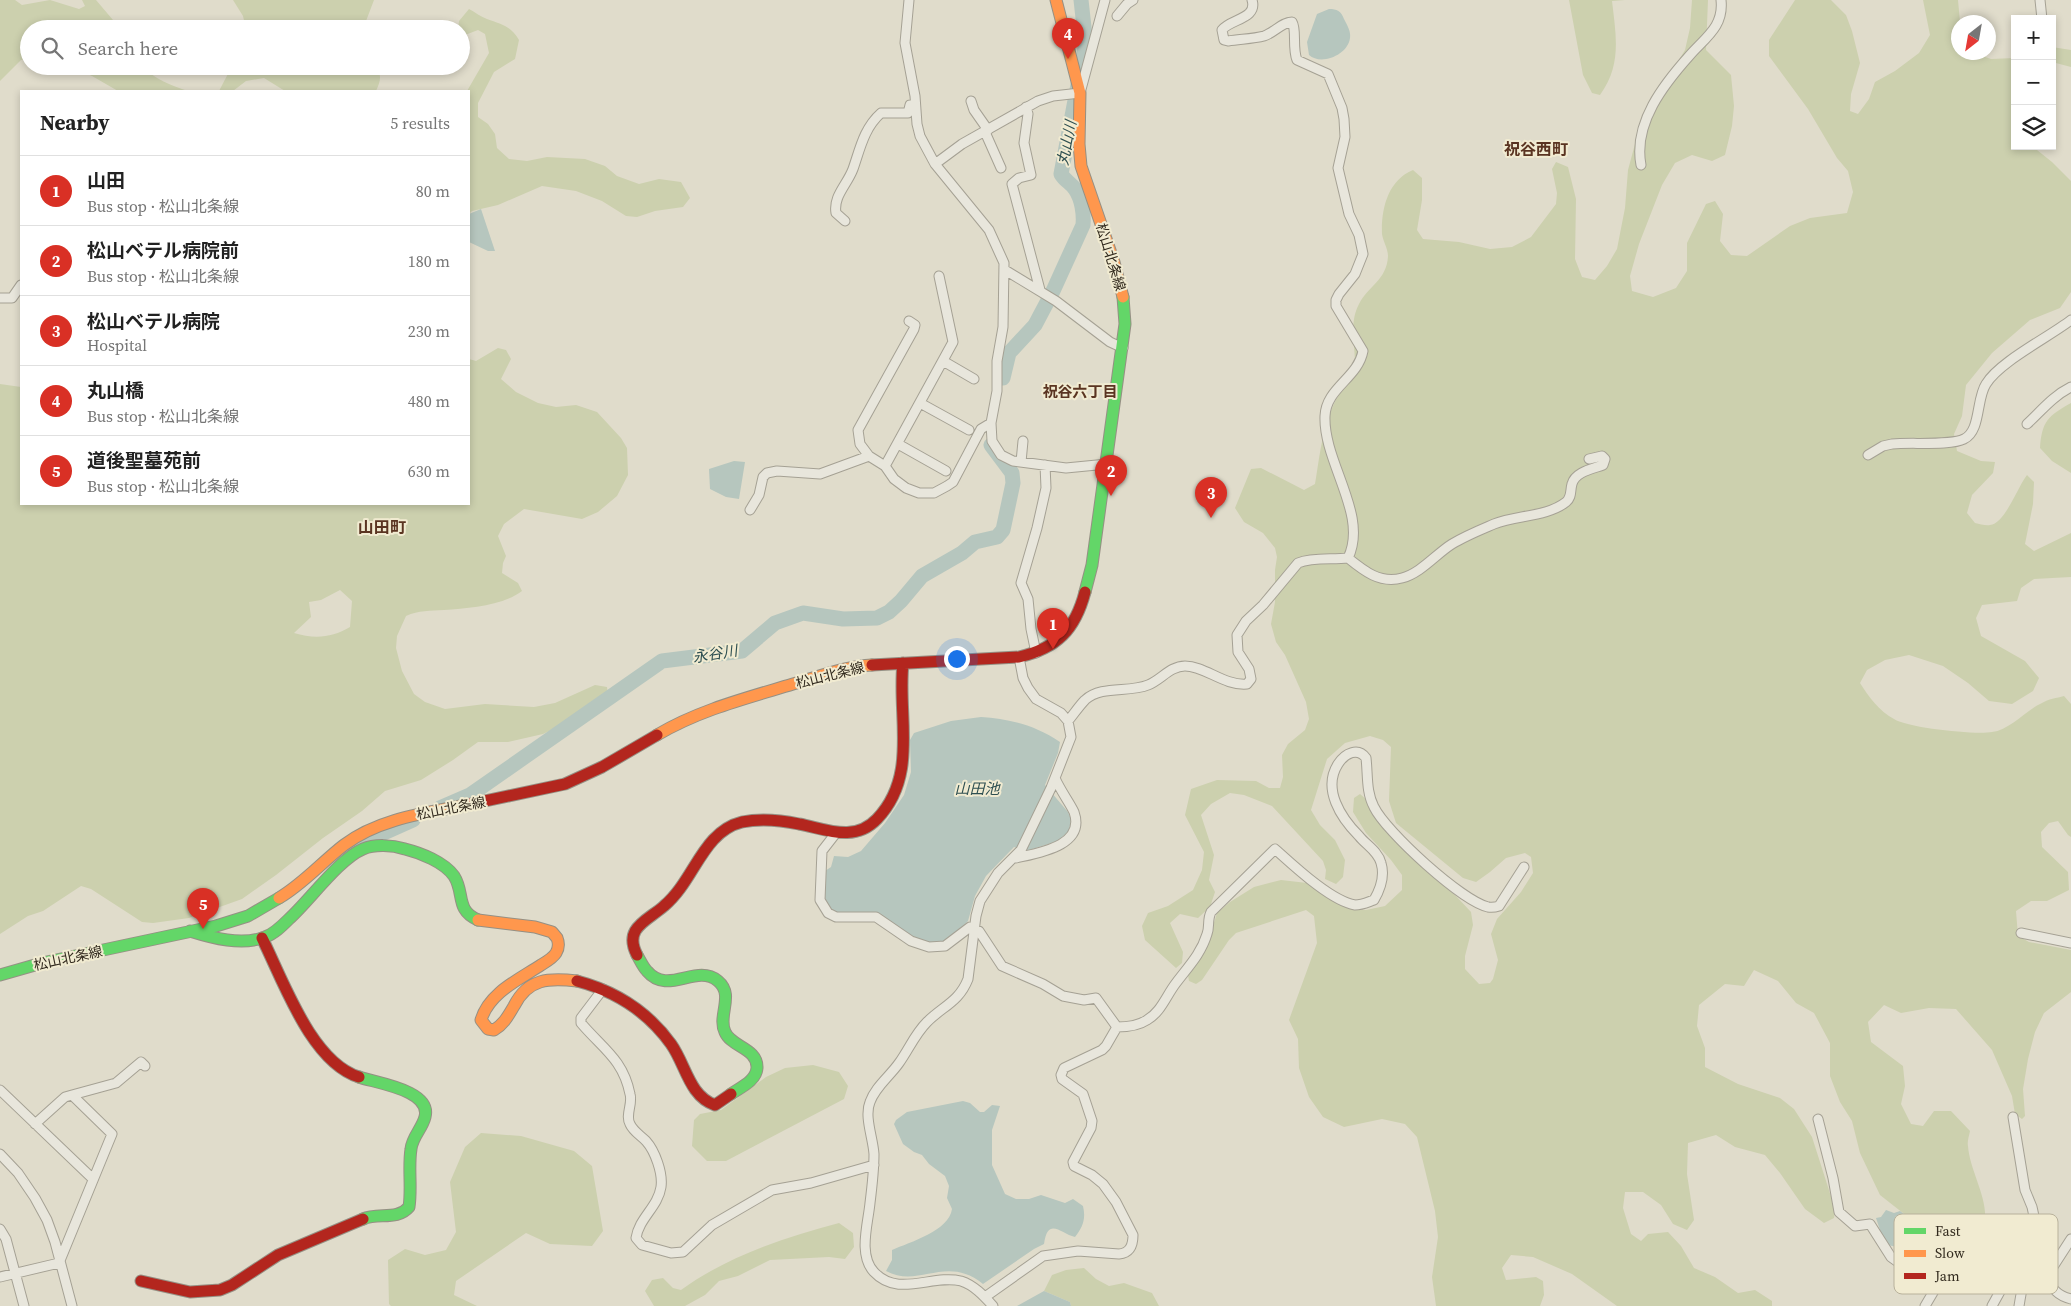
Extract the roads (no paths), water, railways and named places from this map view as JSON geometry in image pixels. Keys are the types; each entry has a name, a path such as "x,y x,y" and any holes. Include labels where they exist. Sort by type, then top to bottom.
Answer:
{"street":[{"path":"908,0 905,43 920,136 936,164 989,230 1001,254 1005,270 1002,307 1003,327 997,361 997,391 992,423 992,440 1001,455 1021,462 1079,468 1107,464"},
{"name":"松山北条線","path":"0,976 42,963 232,922 260,910 290,892 345,844 377,826 413,816 565,784 602,767 677,723 698,714 843,669 867,665 1019,658 1052,646 1062,637 1072,624 1082,604 1092,565 1125,324 1123,294 1081,166 1079,144 1080,92 1056,0"},
{"path":"936,164 962,144 1026,107 1053,96 1080,92 1106,0"},
{"path":"1117,16 1133,0"},
{"path":"1252,0 1252,9 1249,14 1226,25 1222,30 1224,40 1262,36 1272,33 1287,22 1292,22 1294,27 1294,51 1297,60 1328,74 1342,108 1344,119 1345,137 1338,168 1349,214 1359,235 1363,254 1355,274 1339,294 1336,306 1363,351 1361,360 1352,376 1338,388 1328,404 1325,413 1325,431 1328,448 1350,509 1354,530 1352,549 1348,558"},
{"path":"1641,165 1639,154 1642,129 1652,105 1669,79 1711,34 1721,17 1722,0"},
{"path":"2040,0 2042,15"},
{"path":"971,102 987,131 1002,168"},
{"path":"845,221 836,213 836,199 853,169 864,137 881,113 908,113 910,105 915,105"},
{"path":"1026,107 1028,114 1024,143 1031,175 1019,178 1012,184 1040,290"},
{"path":"1005,270 1040,290 1110,342 1123,348"},
{"path":"885,466 953,342 939,276"},
{"path":"0,298 12,298 20,286"},
{"path":"1868,455 1883,446 1892,444 1955,442 1966,439 1973,432 1980,394 1986,382 2019,355 2071,320"},
{"path":"910,321 915,325 914,329 858,430 860,444 869,456 885,466 894,479 906,488 919,493 934,493 952,482 981,429 992,423"},
{"path":"943,361 974,379"},
{"path":"2027,424 2051,399 2071,387"},
{"path":"920,403 970,430"},
{"path":"1021,462 1023,441"},
{"path":"898,444 946,471"},
{"path":"750,510 766,473 778,471 820,474 869,456"},
{"path":"1068,721 1084,701 1092,695 1109,690 1148,685 1170,670 1185,666 1236,685 1247,684 1251,679 1250,674 1238,652 1237,635 1246,621 1263,605 1298,563 1307,560 1348,558 1376,578 1386,580 1403,578 1453,544 1496,523 1554,508 1565,503 1569,499 1572,483 1576,477 1602,465 1605,459 1602,456 1589,460"},
{"path":"1036,652 1031,629 1028,599 1022,583 1046,488 1045,465"},
{"path":"993,1306 975,1288 961,1281 942,1280 901,1285 886,1281 874,1273 867,1260 865,1247 874,1165 873,1139 868,1114 869,1103 873,1094 899,1063 919,1030 959,997 964,988 968,979 974,928 980,901 998,873 1018,854 1055,778 1071,737 1068,721 1061,713 1036,699 1028,688 1023,678 1019,658"},
{"path":"190,931 220,939 262,938 277,930 342,864 361,851 374,847 408,849 437,863 450,872 457,883 463,908 472,918 486,922 545,928 551,932 558,944 558,949 550,959 513,982 484,1009 481,1020 488,1028 494,1030 503,1024 522,991 537,982 564,981 603,989 625,999 661,1030 678,1054 692,1083 705,1101 715,1104 736,1092 754,1078 757,1073 756,1062 749,1052 730,1040 725,1032 722,1023 727,1002 722,984 717,980 696,975 668,983 654,978 640,962 631,942 633,934 637,927 676,896 687,882 710,842 729,826 754,820 769,819 849,834 860,832 882,814 893,798 899,781 903,754 904,724 901,694 903,663"},
{"path":"1117,1027 1126,1027 1148,1020 1160,1008 1175,984 1199,954 1208,934 1208,919 1211,912 1275,849 1304,875 1347,903 1357,905 1374,900 1382,883 1382,863 1378,855 1358,836 1346,820 1333,795 1332,785 1336,766 1348,754 1356,752 1366,758 1370,797 1380,817 1430,869 1472,899 1487,907 1494,908 1499,906 1524,867"},
{"path":"1018,854 1065,843 1072,835 1077,824 1074,811 1063,796 1055,778"},
{"path":"836,833 822,850 820,900 828,913 836,917 876,917 911,941 929,946 945,946 970,927 974,928 980,931 992,954 1002,966 1068,998 1084,1000 1096,998 1117,1027"},
{"path":"2022,933 2071,943"},
{"path":"141,1281 185,1292 227,1288 265,1262 284,1253 367,1217 374,1215 400,1215 405,1213 409,1207 412,1142 426,1114 425,1106 412,1093 354,1077 343,1072 333,1064 316,1044 262,938"},
{"path":"603,989 581,1018 581,1023 621,1067 631,1097 628,1120 634,1130 652,1149 662,1182 656,1202 642,1220 637,1231 636,1238 642,1245 671,1253 683,1252 712,1225 772,1190 811,1182 874,1165"},
{"path":"984,1297 1043,1256 1058,1252 1078,1251 1125,1254 1129,1251 1133,1235 1110,1193 1098,1179 1074,1166 1077,1154 1091,1128 1092,1121 1083,1094 1062,1079 1061,1075 1064,1068 1102,1050 1117,1027"},
{"path":"35,1124 64,1097 116,1083 141,1062 145,1066"},
{"path":"0,1090 93,1179"},
{"path":"59,1263 112,1134 72,1095"},
{"path":"2013,1117 2025,1190 2033,1214"},
{"path":"1818,1119 1833,1178 1838,1212 1855,1226 1870,1224 1894,1259"},
{"path":"0,1155 18,1174 48,1220 72,1306"},
{"path":"0,1228 6,1239 24,1306"},
{"path":"2058,1259 2071,1239"},
{"path":"0,1277 59,1263"},
{"path":"2058,1293 2071,1299"},
{"path":"1925,1306 1932,1294"},
{"path":"1992,1306 1999,1294"}],"water":[{"path":"1329,9 1336,10 1342,14 1350,33 1350,38 1348,44 1339,54 1327,59 1314,58 1309,55 1307,42 1317,14"},
{"path":"481,209 495,251 488,251 470,242 470,214"},
{"path":"734,461 745,462 739,499 726,497 710,489 709,469"},
{"name":"山田池","path":"981,717 1002,719 1032,727 1060,742 1058,753 1045,785 1068,812 1071,819 1069,831 1058,841 1026,851 1014,847 986,876 975,896 968,921 950,940 938,944 926,942 901,931 886,919 837,914 829,911 823,895 825,871 831,867 834,856 848,857 861,851 885,823 904,795 911,772 910,740 914,733 951,721"},
{"path":"963,1101 970,1103 980,1112 984,1112 992,1105 1000,1106 992,1130 992,1165 1005,1194 1016,1199 1029,1199 1041,1195 1065,1203 1073,1199 1083,1206 1084,1219 1082,1226 1075,1237 1052,1229 1046,1236 1044,1244 983,1284 970,1276 957,1272 945,1271 910,1276 886,1271 892,1260 892,1250 936,1230 944,1224 952,1209 947,1198 949,1186 945,1176 929,1164 922,1155 903,1144 894,1124 896,1120 907,1112"},
{"path":"1886,1210 1894,1213 1900,1211 1904,1214 1894,1214 1894,1246 1888,1245 1883,1239 1876,1218 1881,1217"},
{"path":"1044,1291 1070,1302 1071,1306 1017,1306"}],"waterway":[{"name":"丸山川","path":"1003,378 1009,353 1035,325 1053,291 1083,225 1083,211 1079,197 1061,174 1085,48 1081,0"},
{"name":"永谷川","path":"440,808 470,795 662,661 742,651 775,623 803,613 843,619 877,618 889,612 922,576 962,553 975,542 997,537 1003,530 1013,483 1012,473 991,445"},
{"name":"永谷川","path":"348,849 413,820"}],"place":[{"name":"丸山橋","path":"1068,59"},
{"name":"松山ベテル病院前","path":"1111,496"},
{"name":"松山ベテル病院","path":"1211,518"},
{"name":"山田","path":"1053,649"},
{"name":"道後聖墓苑前","path":"203,929"}],"district":[{"name":"祝谷西町","path":"1536,149"},
{"name":"祝谷六丁目","path":"1080,392"},
{"name":"山田町","path":"382,527"}]}
